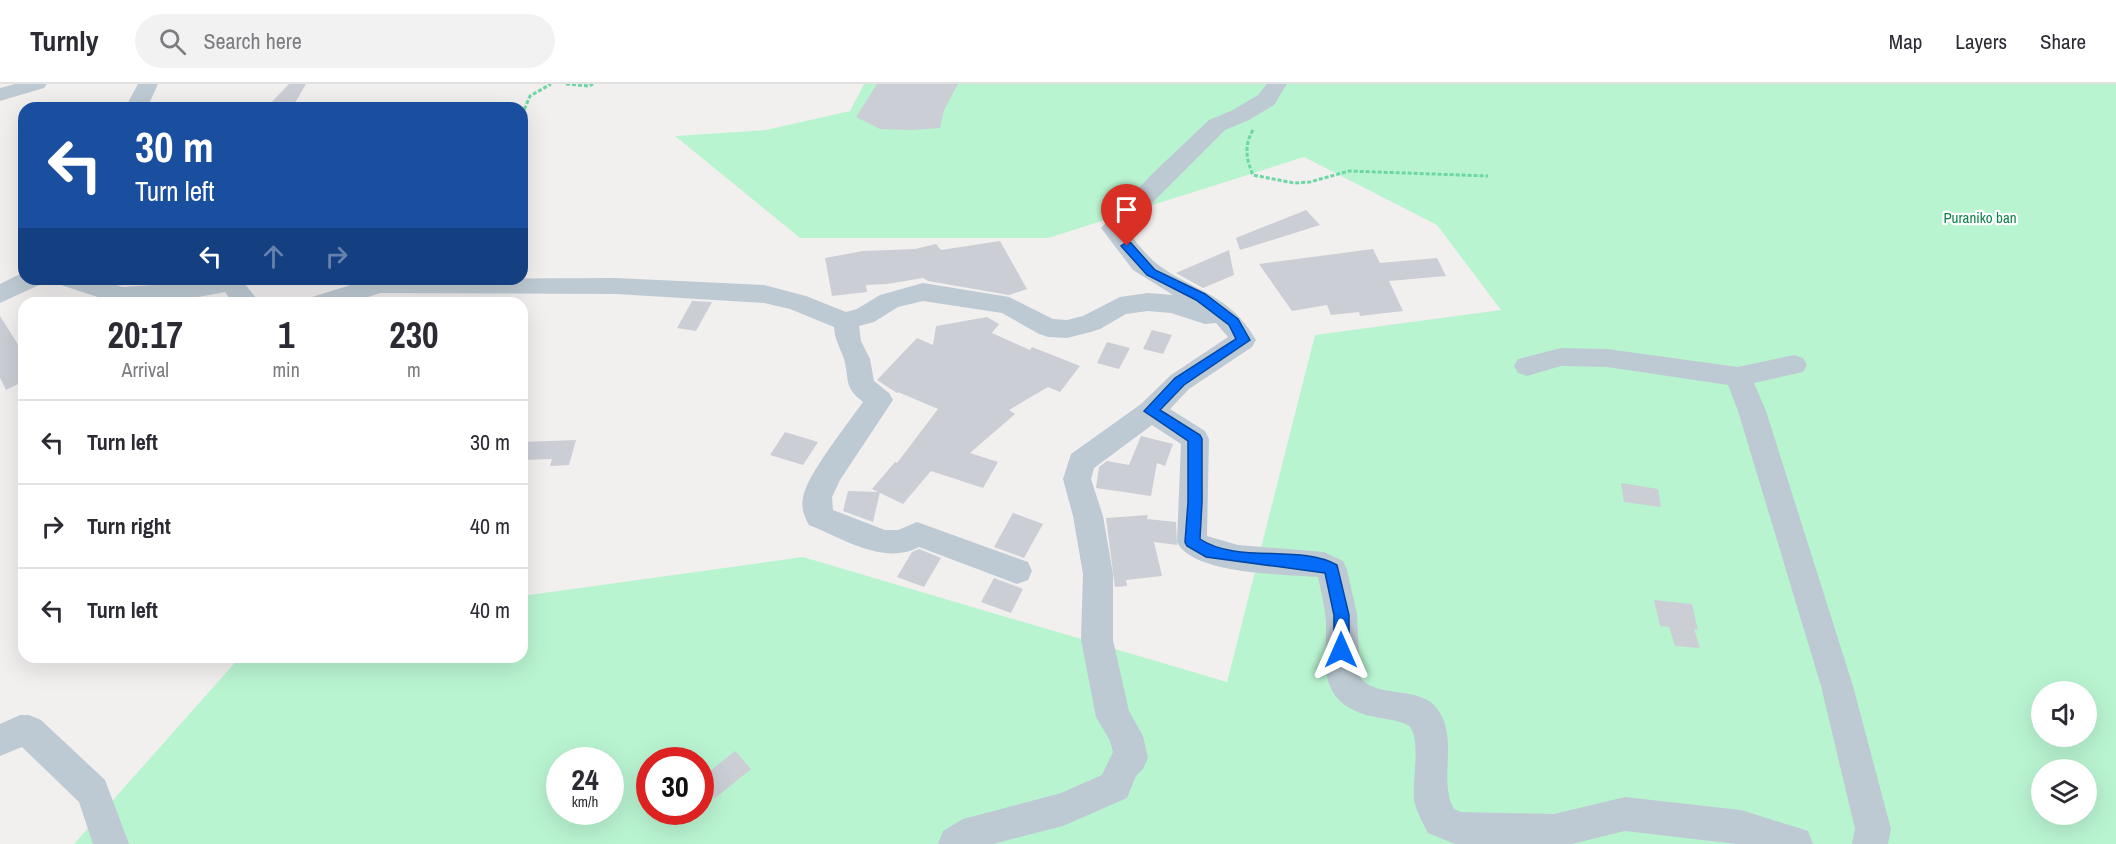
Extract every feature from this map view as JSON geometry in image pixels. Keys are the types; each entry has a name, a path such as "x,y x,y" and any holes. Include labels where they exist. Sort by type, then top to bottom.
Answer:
{"street":[{"path":"0,95 37,84"},
{"path":"139,102 148,84"},
{"path":"956,844 976,831 1063,809 1115,786 1122,766 1131,758 1126,736 1113,717 1097,639 1098,574 1088,516 1077,479 1082,462 1151,411 1180,382 1243,340 1234,322 1200,297 1151,273 1113,228 1217,125 1242,115 1271,92"},
{"path":"0,294 18,285"},
{"path":"88,285 122,296 171,293 219,285"},
{"path":"233,285 242,297"},
{"path":"340,297 379,285 662,288 764,294 797,302 846,321 865,316 889,301 923,292 1009,306 1048,328 1067,329 1091,323 1120,306 1148,302 1173,304 1234,322"},
{"path":"846,321 848,340 857,359 861,386 879,400 828,474 817,497 819,517 884,542 902,542 917,534 1017,571"},
{"path":"1527,366 1561,357 1607,358 1738,377 1794,365"},
{"path":"1738,377 1752,411 1837,686 1873,830 1870,844"},
{"path":"1151,411 1195,439 1195,502 1192,542 1206,551 1249,558 1324,565 1332,570 1341,615 1341,667 1345,685 1356,695 1379,705 1415,710 1425,718 1430,736 1432,803 1441,821 1461,829 1554,831 1625,813 1741,826 1795,844"},
{"path":"0,740 20,731 29,731 93,792 111,844"}],"path":[{"path":"528,103 530,96 551,84"},
{"path":"566,84 589,86 593,84"},
{"path":"1271,92 1260,119 1248,136 1246,160 1253,175 1270,180 1304,181 1349,171 1488,176"}],"green space":[{"name":"Puraniko ban","path":"864,84 2116,84 2116,844 74,844 235,663 528,663 528,595 803,557 1227,682 1315,335 1501,310 1437,225 1304,157 1048,238 800,238 675,136 766,130 850,111"}],"building":[{"path":"289,84 306,84 296,102 272,102"},
{"path":"877,84 958,84 944,110 940,128 912,130 880,129 856,117"},
{"path":"1306,210 1320,225 1240,250 1236,238"},
{"path":"1000,241 1027,289 1009,295 928,281 923,278 866,285 867,292 832,296 825,258 863,251 915,249 936,244 941,250"},
{"path":"1373,249 1380,263 1437,258 1446,276 1389,281 1403,311 1360,316 1359,312 1331,315 1327,305 1292,311 1259,264"},
{"path":"1229,250 1234,275 1203,288 1176,273"},
{"path":"692,301 712,302 696,331 677,328"},
{"path":"0,316 18,344 18,384 6,390 0,378"},
{"path":"987,317 999,324 992,333 1030,350 1032,347 1080,366 1060,392 1048,387 1009,410 1015,414 970,453 998,462 983,488 931,471 903,504 872,489 895,462 897,463 938,409 897,393 877,380 917,338 933,345 936,326"},
{"path":"1152,330 1172,335 1163,354 1143,349"},
{"path":"1107,342 1130,348 1119,369 1097,363"},
{"path":"785,432 818,442 803,465 770,455"},
{"path":"1141,436 1173,444 1165,466 1157,463 1151,496 1096,488 1099,467 1107,461 1129,465"},
{"path":"576,440 569,465 550,466 552,459 528,460 528,442"},
{"path":"1621,483 1658,489 1661,507 1624,502"},
{"path":"848,491 880,492 873,522 843,511"},
{"path":"1013,513 1043,524 1024,558 994,547"},
{"path":"1148,515 1147,519 1176,522 1177,545 1154,542 1162,576 1126,580 1127,586 1115,587 1106,518"},
{"path":"919,549 941,558 924,587 897,577 912,552"},
{"path":"994,578 1023,589 1011,613 981,602"},
{"path":"1654,600 1692,604 1698,630 1694,629 1700,648 1675,646 1669,627 1660,626"},
{"path":"735,751 751,769 714,799 714,768"}],"route":[{"path":"1127,246 1151,273 1200,297 1234,322 1243,340 1180,382 1151,411 1195,439 1195,502 1192,542 1206,551 1249,558 1311,563 1324,565 1332,570 1341,615 1341,650"}]}
